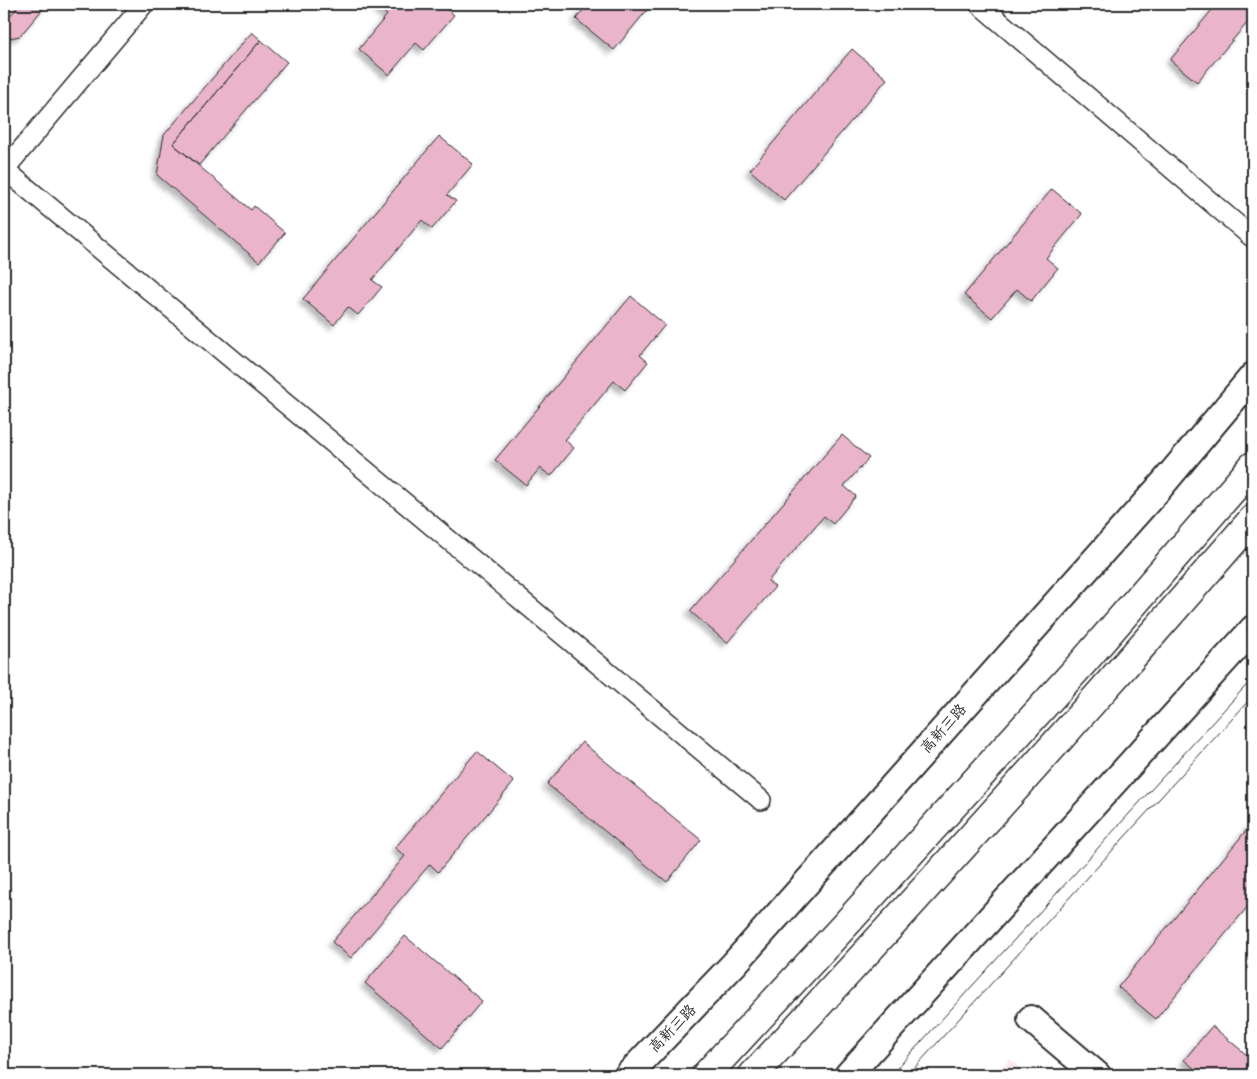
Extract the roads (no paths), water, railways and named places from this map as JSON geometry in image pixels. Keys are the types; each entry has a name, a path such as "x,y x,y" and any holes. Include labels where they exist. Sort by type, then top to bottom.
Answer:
{"highway":[{"path":"706,1075 1072,674 1253,466"},
{"path":"753,1075 877,942 1105,690 1253,519"}],"main road":[{"name":"高新三路","path":"628,1075 748,950 1154,493 1253,376"},
{"path":"848,1075 1253,630"},
{"path":"1031,1019 1097,1075"}],"street":[{"path":"144,4 4,169 761,800"},
{"path":"979,4 1253,238"}],"tram line":[{"path":"891,1075 1253,678"},
{"path":"908,1075 1253,696"}]}
